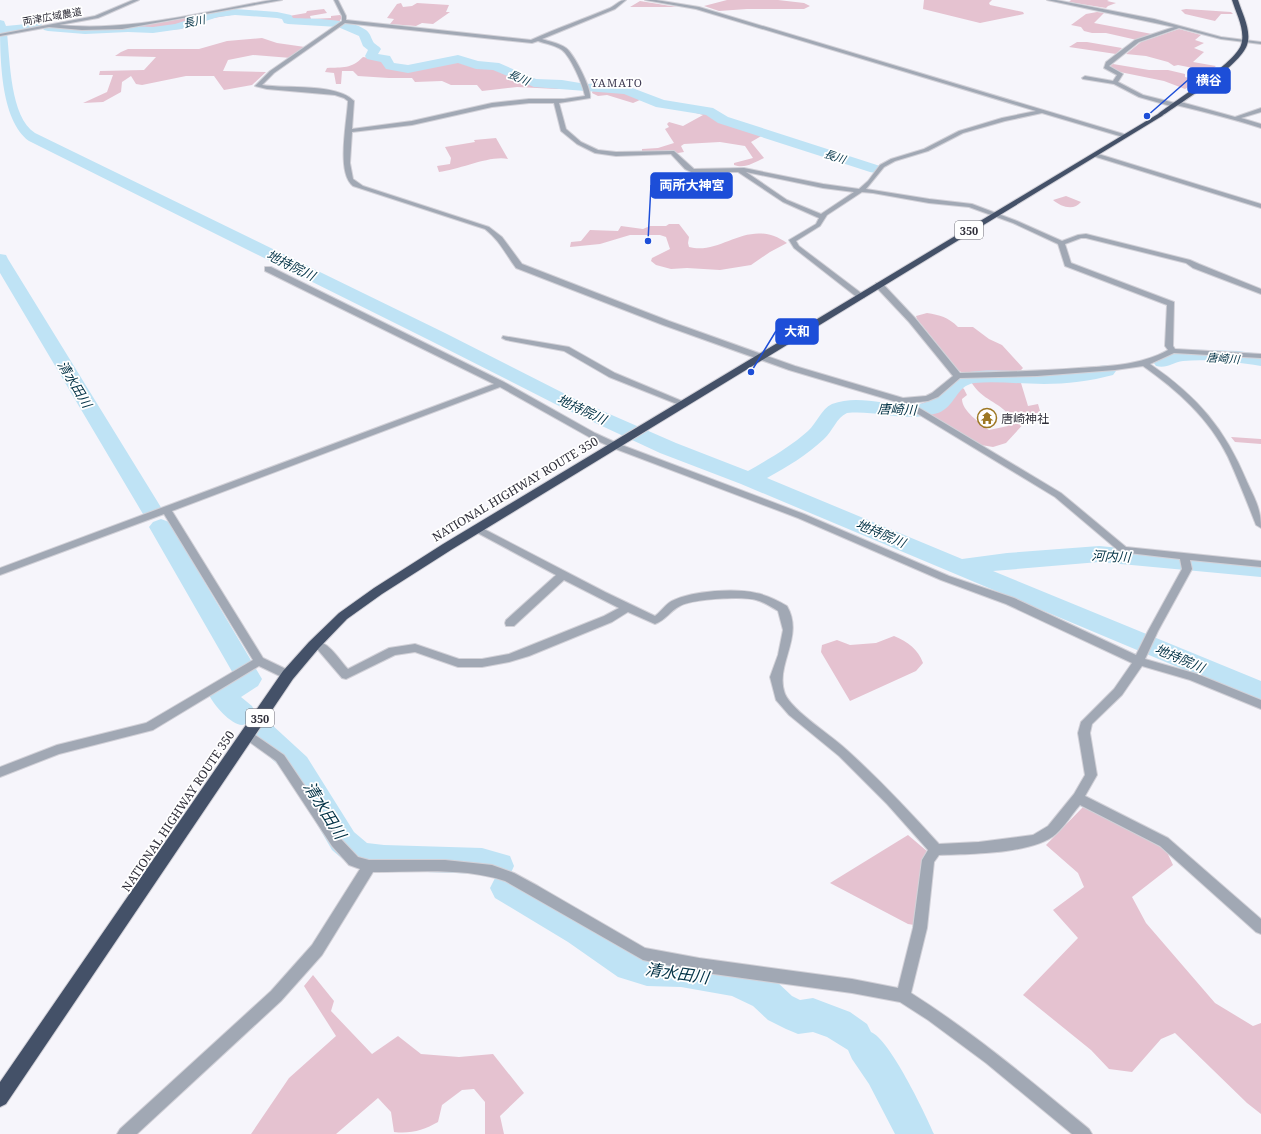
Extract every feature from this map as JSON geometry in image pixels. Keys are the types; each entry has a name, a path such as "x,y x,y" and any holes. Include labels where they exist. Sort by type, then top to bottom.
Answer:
{"highway":[{"path":"1235,0 1245,31 1245,41"},
{"name":"NATIONAL HIGHWAY ROUTE 350","path":"0,1098 288,675 314,645 343,616 378,591 477,529 1176,104 1236,57 1243,49 1245,41"}],"street":[{"name":"両津広域農道","path":"0,35 104,15 127,3 137,0"},
{"path":"50,26 82,29 122,28 280,0"},
{"path":"336,0 344,16 344,21"},
{"path":"624,0 613,8 558,30 540,40 526,43 409,27 344,21 332,31 272,72 258,86 274,89 328,91 347,96 351,101 348,131 348,168 350,179 354,184 477,224 494,233 519,266 666,323 825,378 903,401 1047,488 1123,550 1261,564"},
{"path":"649,0 697,8 1125,136"},
{"path":"1050,0 1132,15 1221,38 1261,42"},
{"path":"1115,83 1120,74 1106,67 1108,63 1137,41 1178,27"},
{"path":"348,131 412,123 492,105 529,101 556,101 588,97 588,94 566,52 540,40"},
{"path":"1086,78 1115,83 1141,96 1236,118 1261,126"},
{"path":"556,101 563,130 579,143 597,152 616,154 672,152 676,154 688,169 693,171 738,169 823,186 861,190 929,201 970,205 996,214 1061,244 1080,236 1086,236 1158,253 1188,261 1196,266 1261,292"},
{"path":"1236,118 1261,110"},
{"path":"860,296 792,243 792,240 818,225 822,217 861,190 870,182 882,166 894,160 926,150 961,132 1042,111"},
{"path":"1094,154 1261,206"},
{"path":"738,169 785,201 822,217"},
{"path":"1061,244 1068,264 1171,304 1169,346 1173,351"},
{"path":"268,269 354,310 501,384 592,435 619,444 801,516 945,578 1010,601 1141,657 1261,705"},
{"path":"879,285 912,320 958,376"},
{"path":"506,338 566,349 612,375 684,404"},
{"path":"903,401 928,398 935,395 958,376 1074,372 1144,363 1162,357 1173,351 1261,356"},
{"path":"1144,363 1177,386 1192,401 1226,446 1232,456 1261,525"},
{"path":"0,572 167,511 501,384"},
{"path":"167,511 254,664 288,675"},
{"path":"477,529 627,608 655,620 660,618 676,603 689,600 731,595 754,596 772,601 783,609 788,630 783,655 776,677 780,697 793,712 843,753 891,800 936,850"},
{"path":"903,996 920,928 928,860 936,850 978,848 1035,840 1052,830 1078,798 1091,775 1084,732 1087,722 1118,692 1141,657 1187,569 1184,557"},
{"path":"510,623 564,575"},
{"path":"314,645 322,647 346,674 393,651 415,648 458,663 482,663 525,653 608,619 627,608"},
{"path":"0,772 57,750 150,727 254,664"},
{"path":"248,735 280,758 336,842 354,861 369,866 445,866 492,871 509,877 533,890 643,954 699,965 852,986 903,996 933,1015 991,1058 1084,1134"},
{"path":"1078,798 1164,842 1261,928"},
{"path":"125,1134 276,996 317,950 369,866"}],"shaded area":[{"path":"727,0 778,0 804,3 810,6 804,9 747,9 719,11 704,6"},
{"path":"924,0 992,0 989,3 990,5 1023,12 1024,14 980,23 923,9"},
{"path":"1071,0 1109,0 1107,1 1116,3 1106,8 1069,2"},
{"path":"640,1 677,7 630,7"},
{"path":"401,3 403,7 412,6 417,3 449,5 446,12 450,12 433,24 422,23 416,26 390,24 394,19 387,18 397,4"},
{"path":"324,9 327,13 310,16 311,19 331,18 331,16 340,15 342,17 338,24 292,21 289,16 306,13 307,11"},
{"path":"232,10 237,14 208,19 181,29 145,32 123,30 123,29"},
{"path":"1181,10 1231,12 1233,14 1221,14 1215,21 1185,14"},
{"path":"1097,12 1104,13 1094,23 1152,34 1137,40 1106,33 1092,33 1084,31 1081,27 1071,25 1086,14"},
{"path":"1179,29 1201,35 1195,40 1204,43 1194,48 1204,52 1193,62 1216,66 1204,75 1197,73 1199,71 1198,69 1178,65 1174,66 1168,62 1146,56 1126,54 1141,42"},
{"path":"262,38 277,43 305,47 291,58 253,55 228,60 223,71 266,72 252,85 224,90 214,76 186,76 142,85 136,84 131,76 122,82 121,92 103,102 83,103 107,92 113,75 99,75 100,71 144,70 156,57 115,56 128,49 199,49 227,41"},
{"path":"1077,42 1087,42 1122,48 1116,54 1069,47"},
{"path":"363,57 383,60 388,67 402,70 411,70 461,60 475,66 491,66 528,84 567,85 568,87 557,89 517,87 482,91 477,85 451,85 442,81 415,82 412,78 358,76 353,71 342,71 341,84 336,84 334,73 325,72 327,68 355,64"},
{"path":"1113,64 1149,70 1168,70 1185,74 1185,77 1198,80 1185,89 1164,81 1115,71 1110,68"},
{"path":"593,89 626,91 659,105 708,112 721,121 763,135 751,142 764,158 745,166 734,165 734,163 753,158 745,146 720,142 684,144 681,146 684,152 678,153 667,151 642,152 642,149 658,148 674,143 665,129 669,127 667,124 669,122 683,126 703,115 655,105 640,100 633,103 607,95 598,96 592,93"},
{"path":"496,138 508,159 492,159 439,172 437,166 450,164 451,158 445,147 475,142 474,140"},
{"path":"1066,196 1081,202 1078,205 1067,207 1060,205 1053,200"},
{"path":"669,224 679,224 689,237 689,247 701,248 713,246 736,238 760,234 773,236 787,243 751,265 720,270 687,268 671,269 656,265 651,261 652,258 670,249 666,237 660,235 630,235 600,244 570,247 571,242 581,241 590,230 618,231 621,226 643,229 650,226 666,226"},
{"path":"927,313 944,317 958,327 973,327 989,339 1002,345 1023,368 1020,371 966,374 959,371 917,319 916,316"},
{"path":"1012,379 1021,383 1028,406 1038,404 1040,411 1028,419 1006,443 993,447 981,445 915,406 940,396 953,394 956,387 959,385 964,389 967,395 962,399 965,408 977,420 989,430 1008,426 1004,418 1010,416 1001,407 980,393 971,382"},
{"path":"1231,437 1261,439 1261,444 1235,442"},
{"path":"894,636 912,646 923,663 916,671 850,701 821,652 822,645 837,640 850,645 876,643"},
{"path":"1083,807 1166,850 1173,865 1132,897 1146,923 1215,1003 1253,1026 1261,1023 1261,1114 1247,1103 1175,1033 1161,1039 1132,1072 1109,1069 1091,1050 1023,995 1078,938 1053,910 1084,887 1078,873 1046,845"},
{"path":"908,835 928,852 920,926 908,924 830,883"},
{"path":"313,975 334,1001 331,1011 372,1054 398,1036 421,1054 459,1057 493,1054 524,1093 500,1116 504,1134 485,1134 485,1102 474,1089 462,1090 442,1105 438,1122 417,1131 394,1132 391,1112 378,1098 336,1134 251,1134 289,1078 336,1036 304,986"}],"waterway":[{"name":"長川","path":"48,28 85,31 128,29 153,30 177,27 216,14 235,12 277,15 287,17 288,21 336,24"},
{"name":"地持院川","path":"0,23 8,95 16,121 21,129 27,134 438,337 568,403 668,448 749,479"},
{"name":"長川","path":"1,30 37,26"},
{"name":"長川","path":"343,26 363,33 367,39 367,43 375,49 371,56 386,59 390,66 408,69 458,59 476,65 495,66 534,83 562,84 582,87"},
{"name":"長川","path":"589,87 627,90 661,104 708,111 723,120 793,143"},
{"name":"長川","path":"796,144 875,169"},
{"name":"清水田川","path":"0,259 151,509"},
{"name":"唐崎川","path":"1163,362 1178,355 1238,357 1261,360"},
{"name":"唐崎川","path":"749,479 776,464 809,441 820,431 833,413 841,408 857,406 896,411 921,410 932,408 942,402 956,382 964,379 994,376 1051,378 1106,371"},
{"name":"地持院川","path":"749,479 1261,692"},
{"name":"清水田川","path":"161,527 249,679 222,695 242,714"},
{"name":"河内川","path":"961,567 1007,561 1099,554 1261,569"},
{"name":"清水田川","path":"261,732 297,765 343,841 357,853 370,857 384,858 482,861 499,866"},
{"name":"清水田川","path":"506,888 579,931 630,966 647,970 681,971 737,981 752,989 764,993 780,1008 798,1017 813,1015 838,1024 855,1036"},
{"name":"清水田川","path":"864,1047 882,1071 915,1134"}],"place":[{"name":"横谷","path":"1147,116"},
{"name":"両所大神宮","path":"648,241"},
{"name":"大和","path":"751,372"},
{"name":"唐崎神社","path":"987,418"}],"district":[{"name":"YAMATO","path":"617,82"}]}
